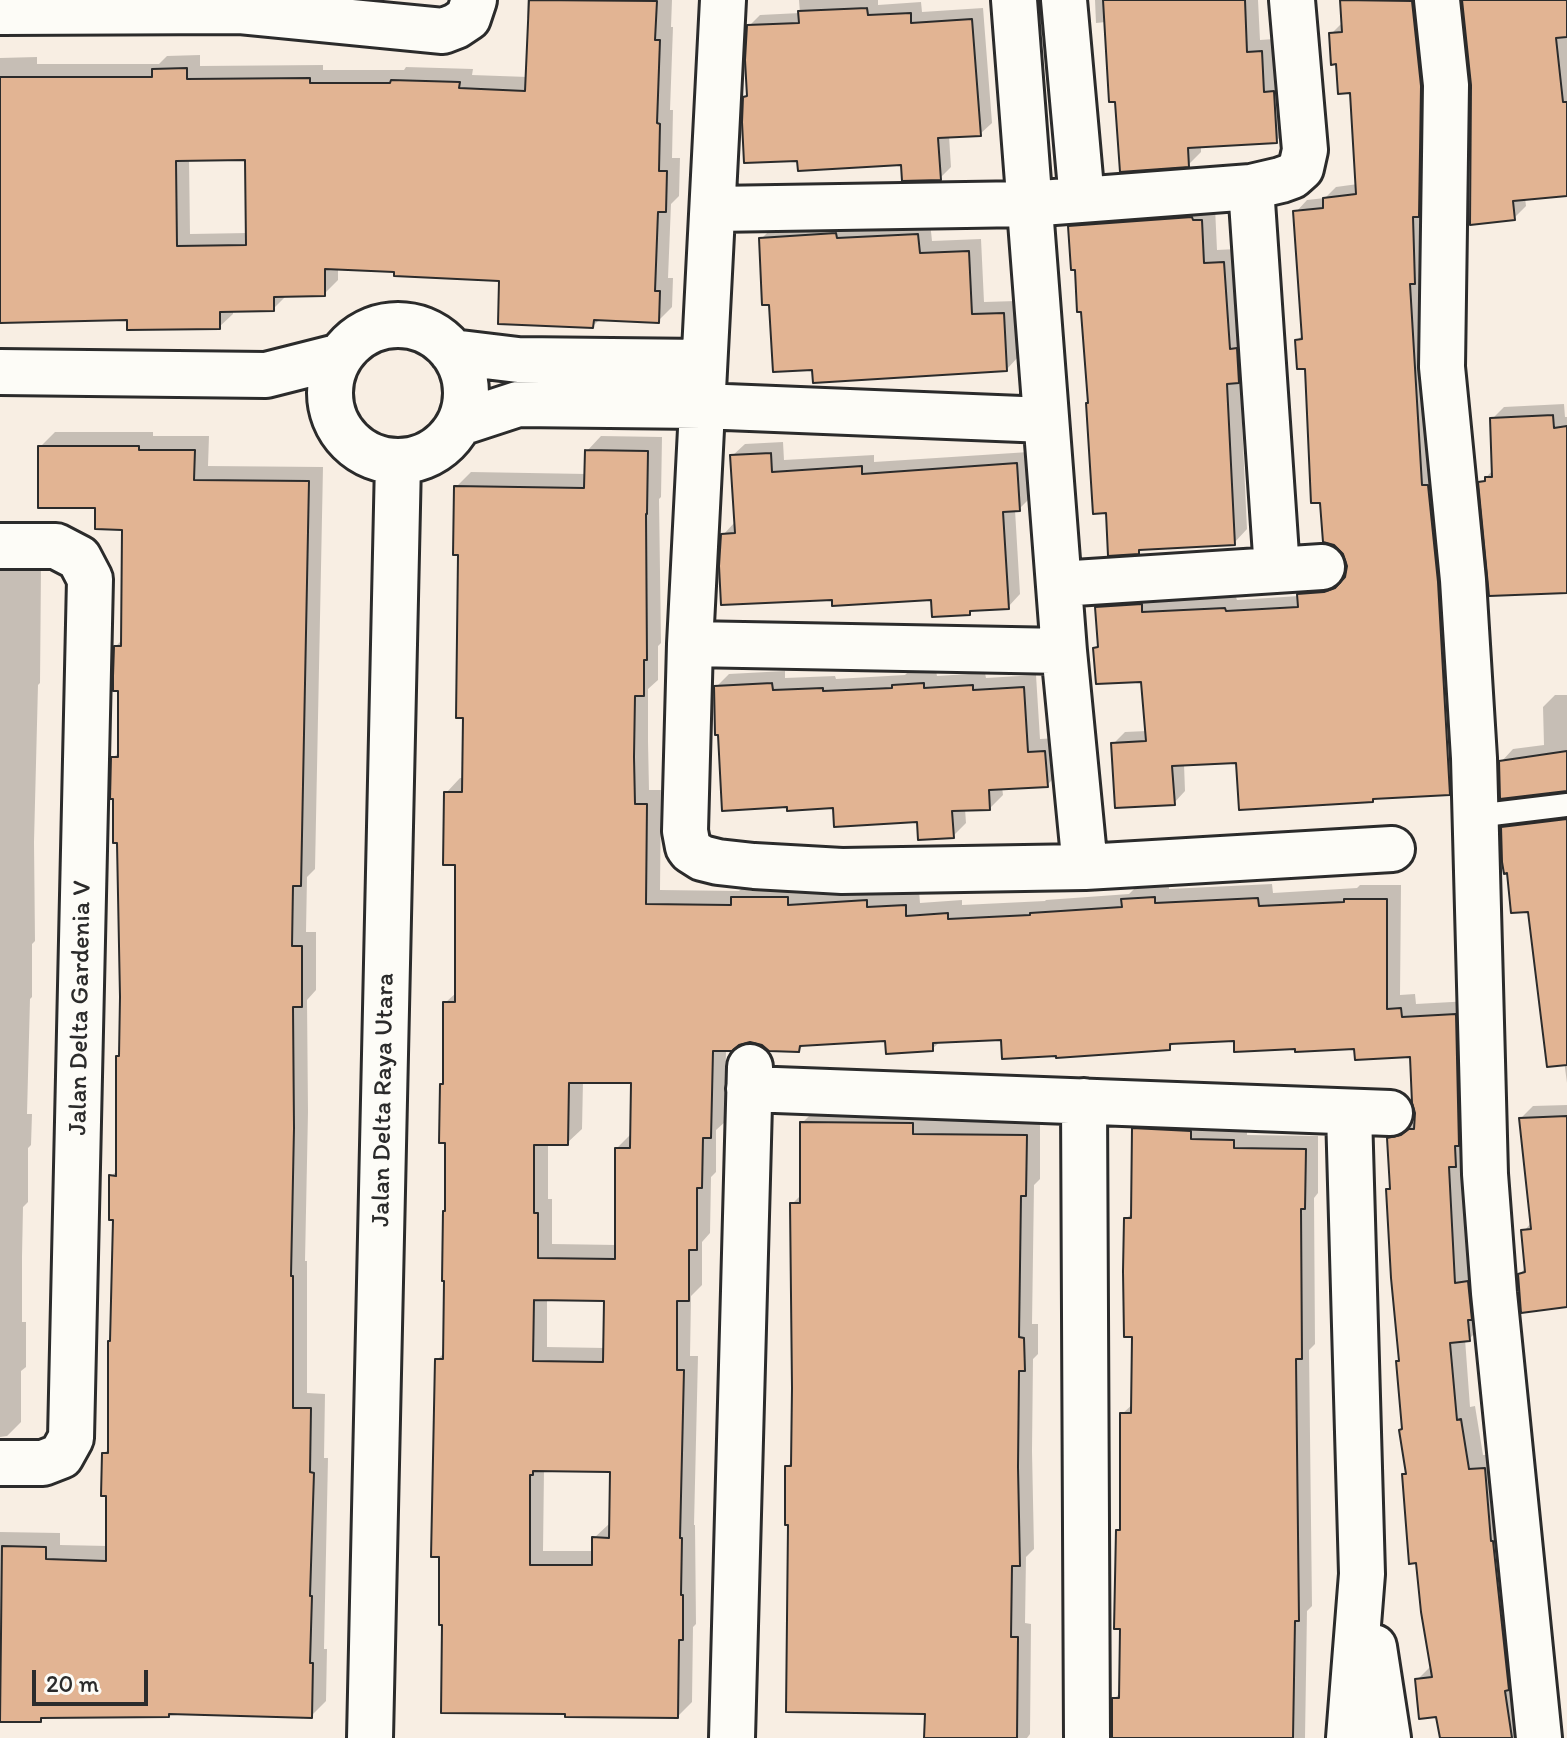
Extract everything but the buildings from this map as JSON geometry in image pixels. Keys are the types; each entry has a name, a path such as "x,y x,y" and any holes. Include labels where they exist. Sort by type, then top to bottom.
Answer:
{"street":[{"path":"0,12 240,5 443,31 468,18 474,0"},
{"path":"723,0 690,644 685,831 688,847 696,856 718,862 842,871 1085,867 1392,849"},
{"path":"1014,0 1064,651 1085,867"},
{"path":"1064,0 1082,200"},
{"path":"714,209 1028,204 1251,187 1281,180 1301,168 1305,150 1292,0"},
{"path":"1437,0 1446,85 1442,367 1463,580 1474,758 1485,1174 1539,1738"},
{"path":"1251,187 1277,570"},
{"path":"395,325 417,327 437,337 452,352 464,374 466,399 460,423 444,443 423,457 398,462 373,457 351,443 336,422 331,405 332,376 341,356 355,340 374,329 395,325"},
{"path":"452,352 518,360 704,362"},
{"path":"0,372 266,375 341,356"},
{"path":"266,375 331,405"},
{"path":"460,423 518,404 701,406 1046,420"},
{"name":"Jalan Delta Raya Utara","path":"370,1738 398,462"},
{"name":"Jalan Delta Gardenia V","path":"0,546 56,546 79,558 90,579 71,1438 61,1456 43,1463 0,1463"},
{"path":"1059,584 1322,567"},
{"path":"690,644 1064,651"},
{"path":"732,1738 750,1078 1084,1101 1369,1113 1362,1574 1349,1738"},
{"path":"1084,1101 1087,1738"},
{"path":"1362,1574 1388,1738"}],"lane":[{"path":"1476,816 1567,805"}]}
